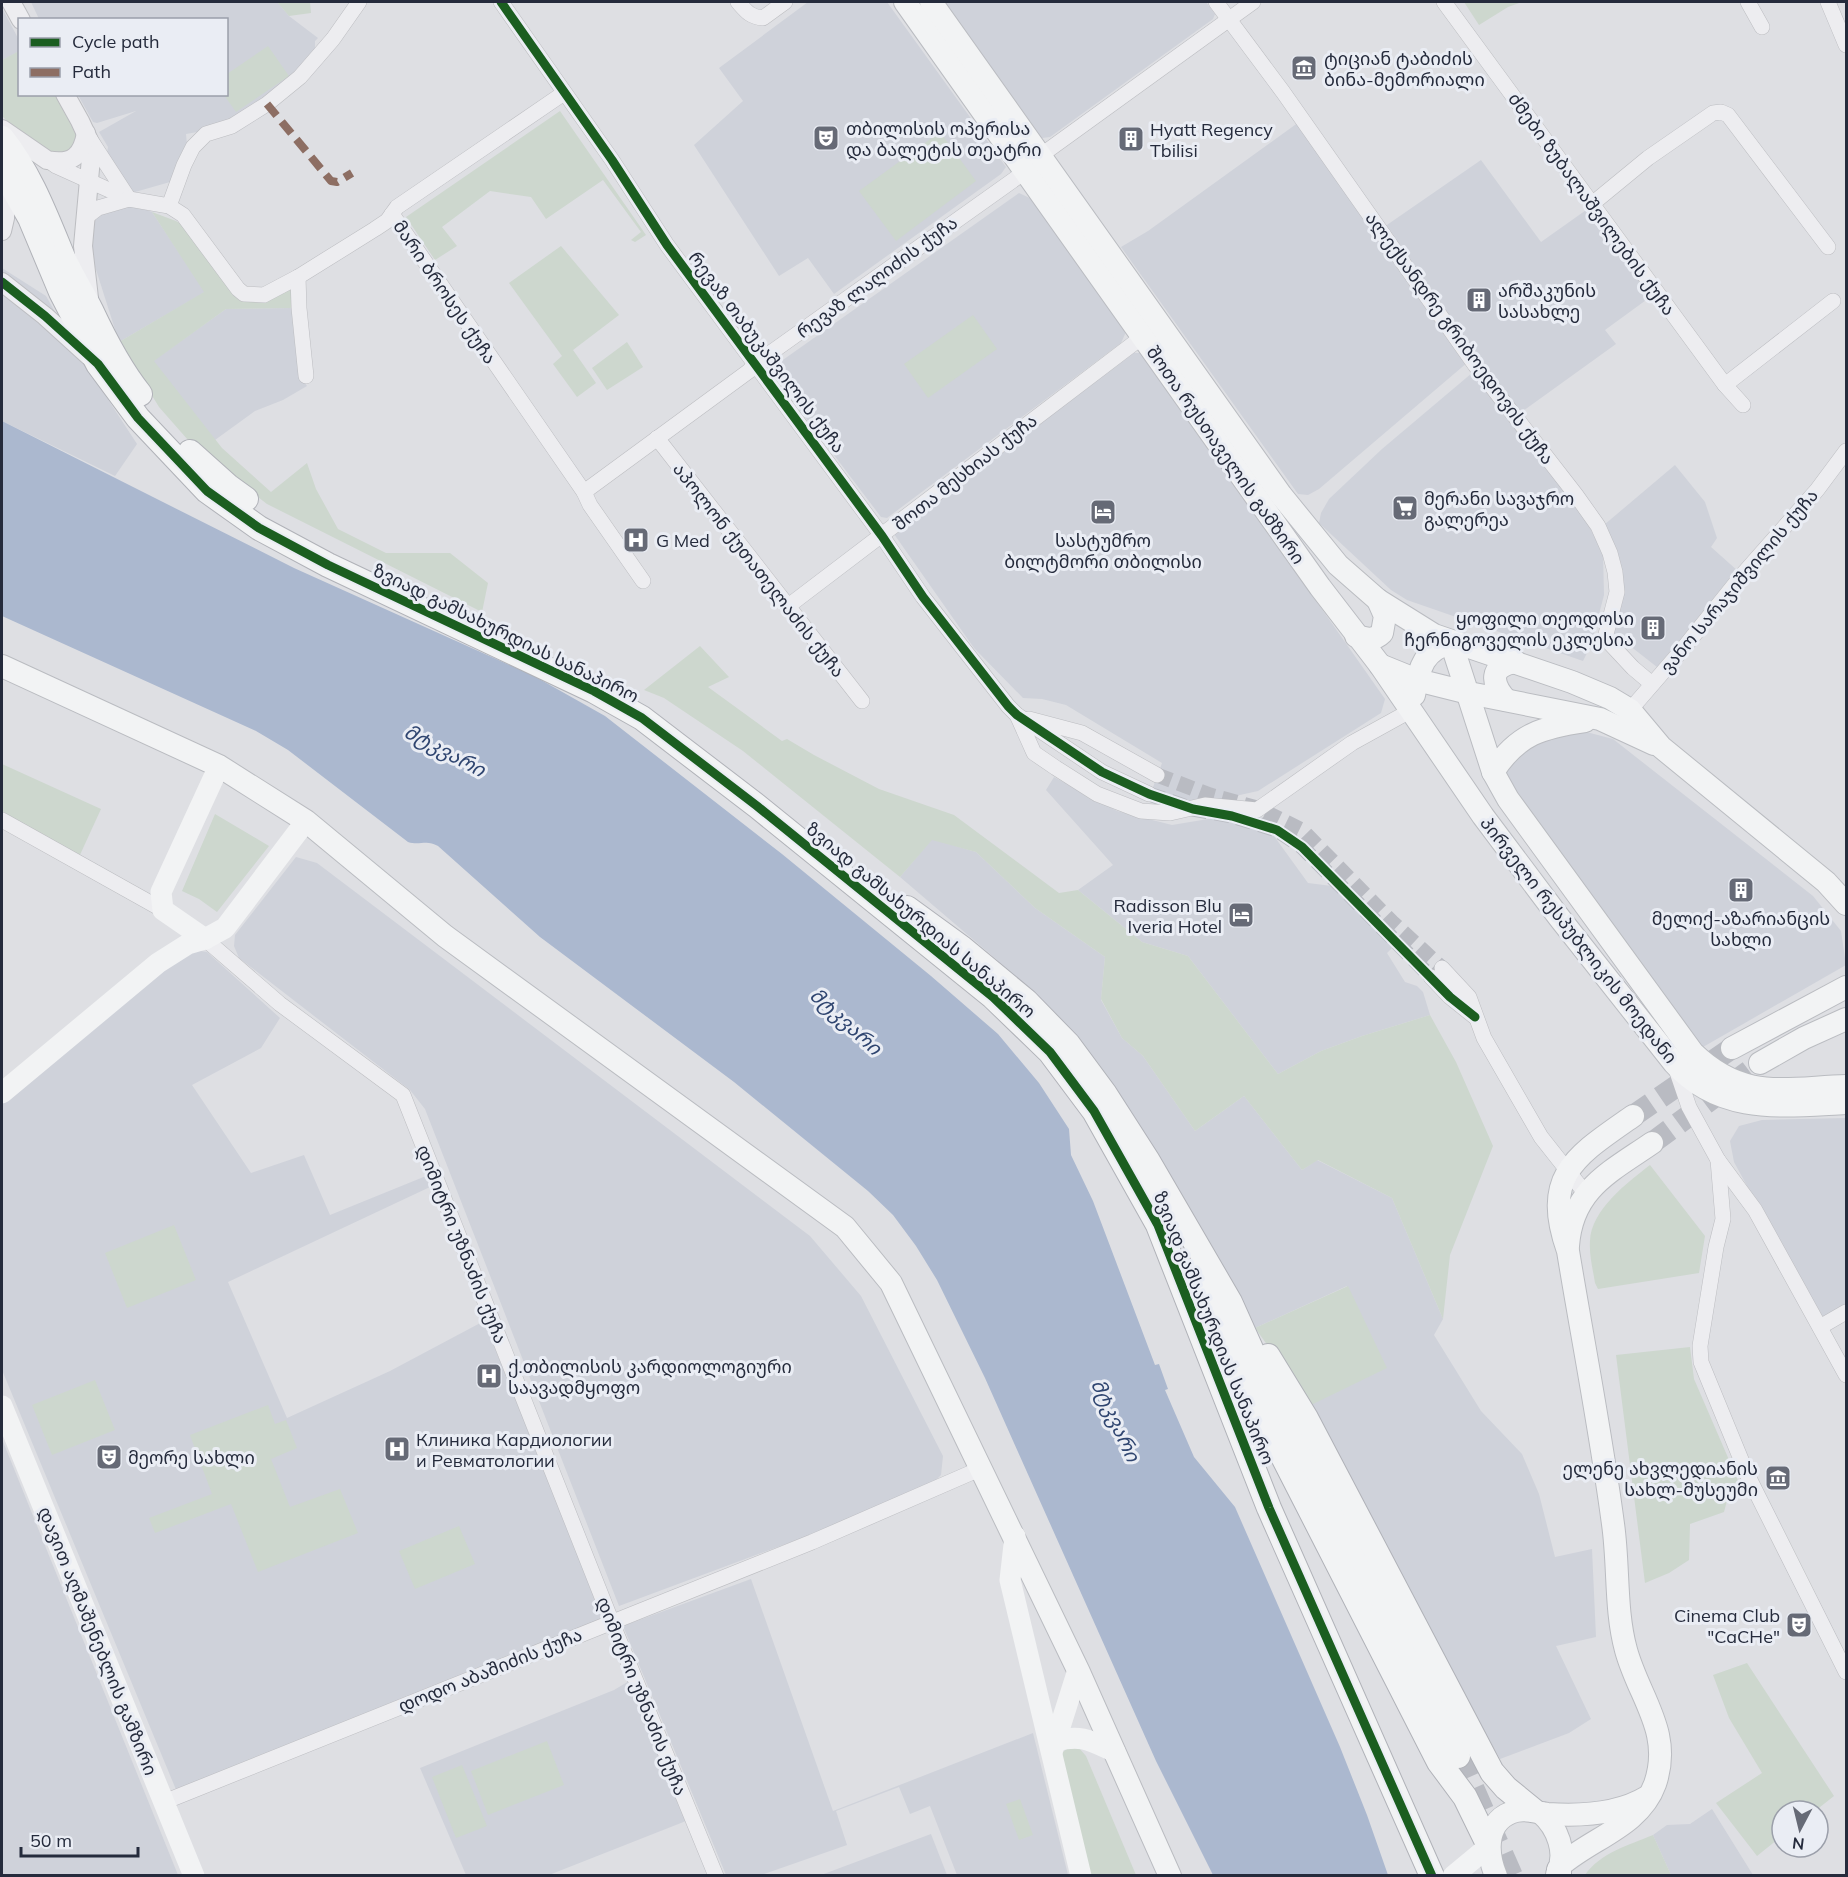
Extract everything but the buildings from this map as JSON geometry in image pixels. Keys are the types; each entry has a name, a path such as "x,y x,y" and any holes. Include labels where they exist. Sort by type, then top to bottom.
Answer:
{"highway":[{"name":"ზვიად გამსახურდიას სანაპირო","path":"2,138 47,216 64,259 121,368 151,409 202,464 248,501 273,518 312,539 602,676 633,694 715,752 908,909 963,948 1019,994 1068,1044 1106,1094 1148,1161 1232,1307 1264,1378 1458,1756"},
{"name":"ზვიად გამსახურდიას სანაპირო","path":"4,172 30,218 61,292 98,364 119,395 170,454 207,491 236,513 328,566 594,691 642,718 757,806 993,996 1019,1020 1070,1076 1113,1142 1158,1225 1269,1508 1428,1867"},
{"path":"1158,1225 1181,1259 1208,1307 1439,1762 1471,1808 1488,1845"},
{"path":"1232,1307 1275,1366 1306,1418 1492,1772 1506,1788 1537,1812"},
{"path":"1452,1779 1459,1782 1472,1782 1480,1776 1485,1760"}],"main road":[{"name":"შოთა რუსთაველის გამზირი","path":"905,2 1033,163 1281,495 1338,565 1378,600 1434,634 1451,642 1516,662 1593,690 1630,710 1661,747 1826,882 1846,904"},
{"name":"შოთა რუსთაველის გამზირი","path":"931,2 1142,337 1356,636 1380,665 1417,680 1469,693 1600,718 1661,747"},
{"path":"1356,636 1369,639 1382,633 1385,616 1378,600"},
{"path":"1410,711 1422,664 1430,652 1438,646 1451,642"},
{"name":"პირველი რესპუბლიკის მოედანი","path":"1451,642 1493,772 1515,808 1693,1053 1724,1077 1746,1086 1757,1088 1846,1086"},
{"path":"1506,700 1498,691 1496,673 1500,667 1516,662"},
{"name":"პირველი რესპუბლიკის მოედანი","path":"1380,665 1510,852 1684,1075 1709,1092 1738,1101 1773,1105 1846,1103"},
{"path":"2,666 219,766 306,821 445,936 844,1227 891,1283 1078,1670 1170,1875"},
{"path":"1493,772 1503,756 1520,741 1552,725 1600,718"},
{"path":"178,949 179,941 161,892 219,766"},
{"path":"2,1093 158,963 178,949 217,933 233,919 306,821"},
{"name":"დიმიტრი უზნაძის ქუჩა","path":"168,913 205,939"},
{"path":"1732,1048 1846,987"},
{"path":"1760,1063 1804,1038 1846,1019"},
{"path":"1559,1872 1582,1849 1623,1825 1633,1816 1650,1794 1658,1774 1661,1744 1632,1670 1622,1635 1613,1522 1568,1251 1557,1208 1559,1194 1567,1172 1582,1154 1632,1117 1629,1130 1632,1135 1639,1143 1651,1144 1600,1179 1586,1194 1572,1219 1568,1251"},
{"name":"დავით აღმაშენებლის გამზირი","path":"2,1406 194,1875"},
{"path":"1014,1536 1010,1580 1054,1747 1081,1875"},
{"path":"1054,1747 1078,1670"},
{"path":"1054,1747 1071,1737 1086,1739 1115,1752"},
{"path":"1459,1871 1488,1845 1496,1825 1514,1811 1578,1815 1616,1809 1650,1794"},
{"path":"1537,1812 1553,1827 1557,1836 1559,1872"},
{"path":"1488,1845 1496,1875"}],"street":[{"path":"11,2 20,18"},
{"path":"2,129 47,160 89,182 129,199 169,206 193,147 206,134 232,126 267,104 300,77 333,39 359,2"},
{"name":"რევაზ თაბუკაშვილის ქუჩა","path":"501,2 612,160 668,245 882,536 930,606 1017,715"},
{"path":"738,2 753,17 763,18 785,2"},
{"name":"ალექსანდრე გრიბოედოვის ქუჩა","path":"1215,2 1283,92 1475,365 1598,526 1609,550 1617,592 1605,638 1633,668 1652,684"},
{"name":"რევაზ ლაღიძის ქუჩა","path":"584,492 749,371 755,364 1253,2"},
{"name":"ძმები ზუბალაშვილების ქუჩა","path":"1444,2 1725,385 1743,405"},
{"path":"1749,2 1762,27"},
{"path":"1828,2 1846,45"},
{"path":"392,214 398,207 564,93"},
{"path":"66,96 86,133 129,199"},
{"path":"1592,204 1648,158 1713,113 1721,112 1728,115 1763,159 1828,247"},
{"path":"47,160 64,161 76,156 84,145 86,133"},
{"path":"86,133 92,147 83,246 90,309"},
{"path":"2,231 6,204 4,172"},
{"path":"85,219 98,208 129,199"},
{"name":"მარი ბროსეს ქუჩა","path":"169,206 183,215 238,289 244,294 264,295 298,277 375,229 387,221 392,214 643,581"},
{"path":"298,277 306,376"},
{"path":"2,282 45,316 98,364"},
{"path":"1725,385 1833,301"},
{"name":"შოთა მესხიას ქუჩა","path":"787,607 1142,337"},
{"name":"აპოლონ ქუთათელაძის ქუჩა","path":"657,438 862,700"},
{"name":"ვანო სარაჯიშვილის ქუჩა","path":"1630,710 1743,574 1817,490 1846,451"},
{"path":"1017,715 1034,753 1097,794 1141,811 1170,813 1205,806 1257,810 1353,743 1410,711"},
{"path":"1017,715 1082,733 1157,776"},
{"path":"1017,715 1102,772 1149,794"},
{"name":"დიმიტრი უზნაძის ქუჩა","path":"2,820 168,913"},
{"name":"დიმიტრი უზნაძის ქუჩა","path":"205,939 280,1004 403,1095 612,1622 716,1875"},
{"path":"1436,972 1469,997 1485,1038 1541,1137 1586,1194"},
{"path":"1674,1063 1689,1107 1718,1160 1755,1210 1846,1375"},
{"path":"1718,1160 1723,1219 1716,1247 1700,1346 1701,1362 1747,1474 1846,1672"},
{"path":"1820,1327 1846,1312"},
{"name":"დოდო აბაშიძის ქუჩა","path":"164,1802 812,1542 982,1468"}],"shaded area":[{"path":"31,2 277,2 289,16 318,38 315,41 315,51 300,69 252,109 203,131 186,134 187,145 177,180 135,192 126,189 99,132 136,111 97,123 93,122 79,96 228,96 228,18 39,18"},
{"path":"277,2 310,2 311,13 289,16"},
{"path":"808,2 887,2 1006,167 1001,174 834,294 808,258 779,276 694,145 743,101 719,68"},
{"path":"945,2 1206,2 1215,14 1213,19 1050,137 1042,138"},
{"path":"1464,2 1522,2 1508,7 1479,25"},
{"path":"2,8 18,38 18,52 2,60"},
{"path":"268,46 289,76 236,112 225,96 228,96 228,73"},
{"path":"18,52 18,96 56,96 80,133 81,139 65,154 40,153 2,116 2,60"},
{"path":"560,111 646,235 635,242 631,240 641,232 603,180 546,219 531,197 490,191 442,227 457,246 435,260 406,217"},
{"path":"1299,122 1468,362 1319,489 1308,495 1298,494 1121,247 1148,231"},
{"path":"940,132 976,181 896,241 859,191"},
{"path":"1481,160 1541,242 1589,208 1653,295 1605,330 1616,344 1520,413 1384,227"},
{"path":"1019,193 1034,200 1126,332 1121,343 887,518 881,517 774,376 780,362"},
{"path":"133,205 152,212 205,292 119,342 86,238 90,218"},
{"path":"152,212 176,221 189,229 246,296 292,285 292,308 226,309 154,361 222,448 271,492 307,463 316,489 338,529 386,553 450,553 488,583 482,612 267,504 188,440 159,407 119,342 204,292"},
{"path":"561,246 619,315 573,350 596,383 577,397 553,364 562,356 509,283"},
{"path":"2,268 46,296 83,361 137,444 115,476 2,421"},
{"path":"292,308 300,375 307,386 283,400 255,411 215,440 153,361 226,309"},
{"path":"973,315 997,349 928,398 904,364"},
{"path":"627,342 643,367 607,390 592,368"},
{"path":"1134,353 1142,353 1385,699 1381,713 1258,791 1199,804 1149,798 1162,763 1066,705 1042,699 1023,698 974,648 894,534"},
{"path":"1472,373 1584,517 1603,553 1604,595 1591,645 1583,661 1407,600 1391,590 1319,523 1321,513 1329,499 1382,449"},
{"path":"1675,465 1705,502 1717,538 1711,547 1739,572 1657,667 1611,631 1618,614 1604,525"},
{"path":"700,646 729,677 708,687 782,741 787,739 879,789 954,815 1059,893 1078,890 1142,942 1188,956 1278,1074 1321,1051 1430,1015 1456,1062 1493,1146 1450,1255 1443,1319 1392,1198 1318,1160 1302,1170 1244,1096 1195,1131 1143,1056 1122,1038 1101,999 1105,957 1035,908 976,852 932,840 900,877 743,751 664,698 644,690"},
{"path":"1575,729 1613,739 1813,896 1841,931 1846,965 1703,1047 1498,771 1512,755"},
{"path":"2,764 101,809 79,857 2,811"},
{"path":"1054,777 1117,811 1172,825 1256,811 1308,883 1348,888 1394,946 1387,953 1405,982 1417,986 1423,992 1430,1015 1321,1051 1278,1074 1188,956 1142,942 1078,890 1113,865 1046,790"},
{"path":"215,814 269,846 217,912 199,899 182,891"},
{"path":"932,839 976,852 1035,908 1105,957 1101,1000 1122,1038 1143,1056 1195,1131 1244,1096 1302,1170 1317,1160 1392,1198 1443,1319 1434,1335 1481,1411 1522,1454 1539,1494 1555,1557 1592,1549 1596,1637 1556,1646 1591,1719 1569,1733 1500,1759 1413,1602 1311,1405 1347,1286 1255,1328 1155,1164 1075,1041 996,959 900,877"},
{"path":"296,857 317,863 810,1236 861,1296 943,1456 941,1475 923,1493 619,1606 425,1109 410,1090 239,958 234,946 235,935"},
{"path":"195,950 207,952 280,1018 261,1048 192,1085 251,1173 304,1155 330,1215 426,1176 430,1187 228,1282 287,1418 390,1371 484,1321 602,1615 600,1620 177,1792 2,1370 2,1097 178,956"},
{"path":"1846,1118 1846,1308 1829,1318 1819,1318 1734,1162 1730,1141 1739,1126 1762,1120"},
{"path":"1650,1165 1705,1236 1699,1273 1598,1289 1595,1283 1590,1241 1597,1218 1612,1198"},
{"path":"174,1225 196,1280 127,1308 105,1253"},
{"path":"1348,1286 1387,1368 1311,1405 1255,1328"},
{"path":"1690,1347 1694,1379 1739,1483 1729,1493 1724,1512 1690,1524 1689,1560 1669,1573 1645,1583 1616,1355"},
{"path":"95,1380 115,1430 52,1455 32,1405"},
{"path":"268,1405 275,1424 286,1420 297,1448 271,1459 290,1507 340,1489 358,1533 258,1572 231,1504 155,1533 149,1518 212,1494 190,1435"},
{"path":"2,1439 178,1875 2,1875"},
{"path":"459,1526 475,1564 415,1589 399,1551"},
{"path":"751,1579 833,1811 1033,1733 1068,1875 957,1875 930,1806 910,1814 899,1787 836,1811 847,1845 761,1875 726,1875 623,1626"},
{"path":"1747,1663 1834,1796 1830,1799 1770,1799 1770,1846 1757,1856 1716,1803 1762,1773 1729,1718 1713,1675"},
{"path":"629,1681 686,1821 549,1875 466,1875 420,1768 614,1690"},
{"path":"547,1741 564,1785 488,1815 471,1771"},
{"path":"1079,1748 1086,1756 1136,1875 1086,1875 1057,1756 1067,1749"},
{"path":"462,1765 487,1826 456,1838 432,1777"},
{"path":"1020,1799 1033,1835 1019,1840 1006,1804"},
{"path":"1712,1809 1753,1875 1671,1875 1653,1835 1667,1825 1690,1824"},
{"path":"931,1834 947,1875 821,1875"},
{"path":"1653,1835 1671,1875 1585,1875 1591,1867 1607,1855"}],"water":[{"name":"მტკვარი","path":"2,421 294,568 534,676 605,716 782,854 998,1034 1039,1083 1069,1129 1071,1155 1093,1201 1155,1365 1159,1364 1168,1389 1165,1390 1194,1457 1235,1507 1340,1747 1388,1875 1213,1875 1156,1761 985,1378 937,1280 893,1215 868,1191 734,1082 540,937 438,846 430,843 408,842 288,750 256,731 2,616"}],"tunnel":[{"path":"1157,775 1210,795 1257,808 1302,830 1392,922 1442,968"},
{"path":"1149,794 1193,809 1232,816 1277,830 1302,847 1431,977"},
{"path":"1633,1116 1732,1048"},
{"path":"1652,1143 1760,1063"},
{"path":"1458,1756 1511,1876"}],"marked path":[{"path":"267,104 331,181 337,182 352,173"}],"cycle path":[{"path":"501,2 612,160 667,245 882,536 923,597 1008,706 1017,715 1102,772 1149,794 1193,809 1232,816 1277,830 1302,847 1450,997 1475,1017"},
{"path":"2,282 45,316 98,364 138,418 207,491 259,528 328,565 594,691 642,718 757,806 993,997 1050,1052 1094,1111 1158,1225 1269,1508 1432,1876"}],"place":[{"name":"ტიციან ტაბიძის ბინა-მემორიალი","path":"1304,68"},
{"name":"თბილისის ოპერისა და ბალეტის თეატრი","path":"826,138"},
{"name":"Hyatt Regency Tbilisi","path":"1131,139"},
{"name":"არშაკუნის სასახლე","path":"1479,300"},
{"name":"მერანი სავაჯრო გალერეა","path":"1405,508"},
{"name":"სასტუმრო ბილტმორი თბილისი","path":"1103,512"},
{"name":"G Med","path":"636,540"},
{"name":"ყოფილი თეოდოსი ჩერნიგოველის ეკლესია","path":"1653,628"},
{"name":"მელიქ-აზარიანცის სახლი","path":"1741,890"},
{"name":"Radisson Blu Iveria Hotel","path":"1241,915"},
{"name":"ქ.თბილისის კარდიოლოგიური საავადმყოფო","path":"489,1376"},
{"name":"Клиника Кардиологии и Ревматологии","path":"397,1449"},
{"name":"მეორე სახლი","path":"109,1457"},
{"name":"ელენე ახვლედიანის სახლ-მუსეუმი","path":"1778,1478"},
{"name":"Cinema Club \"CaCHe\"","path":"1799,1625"}]}
